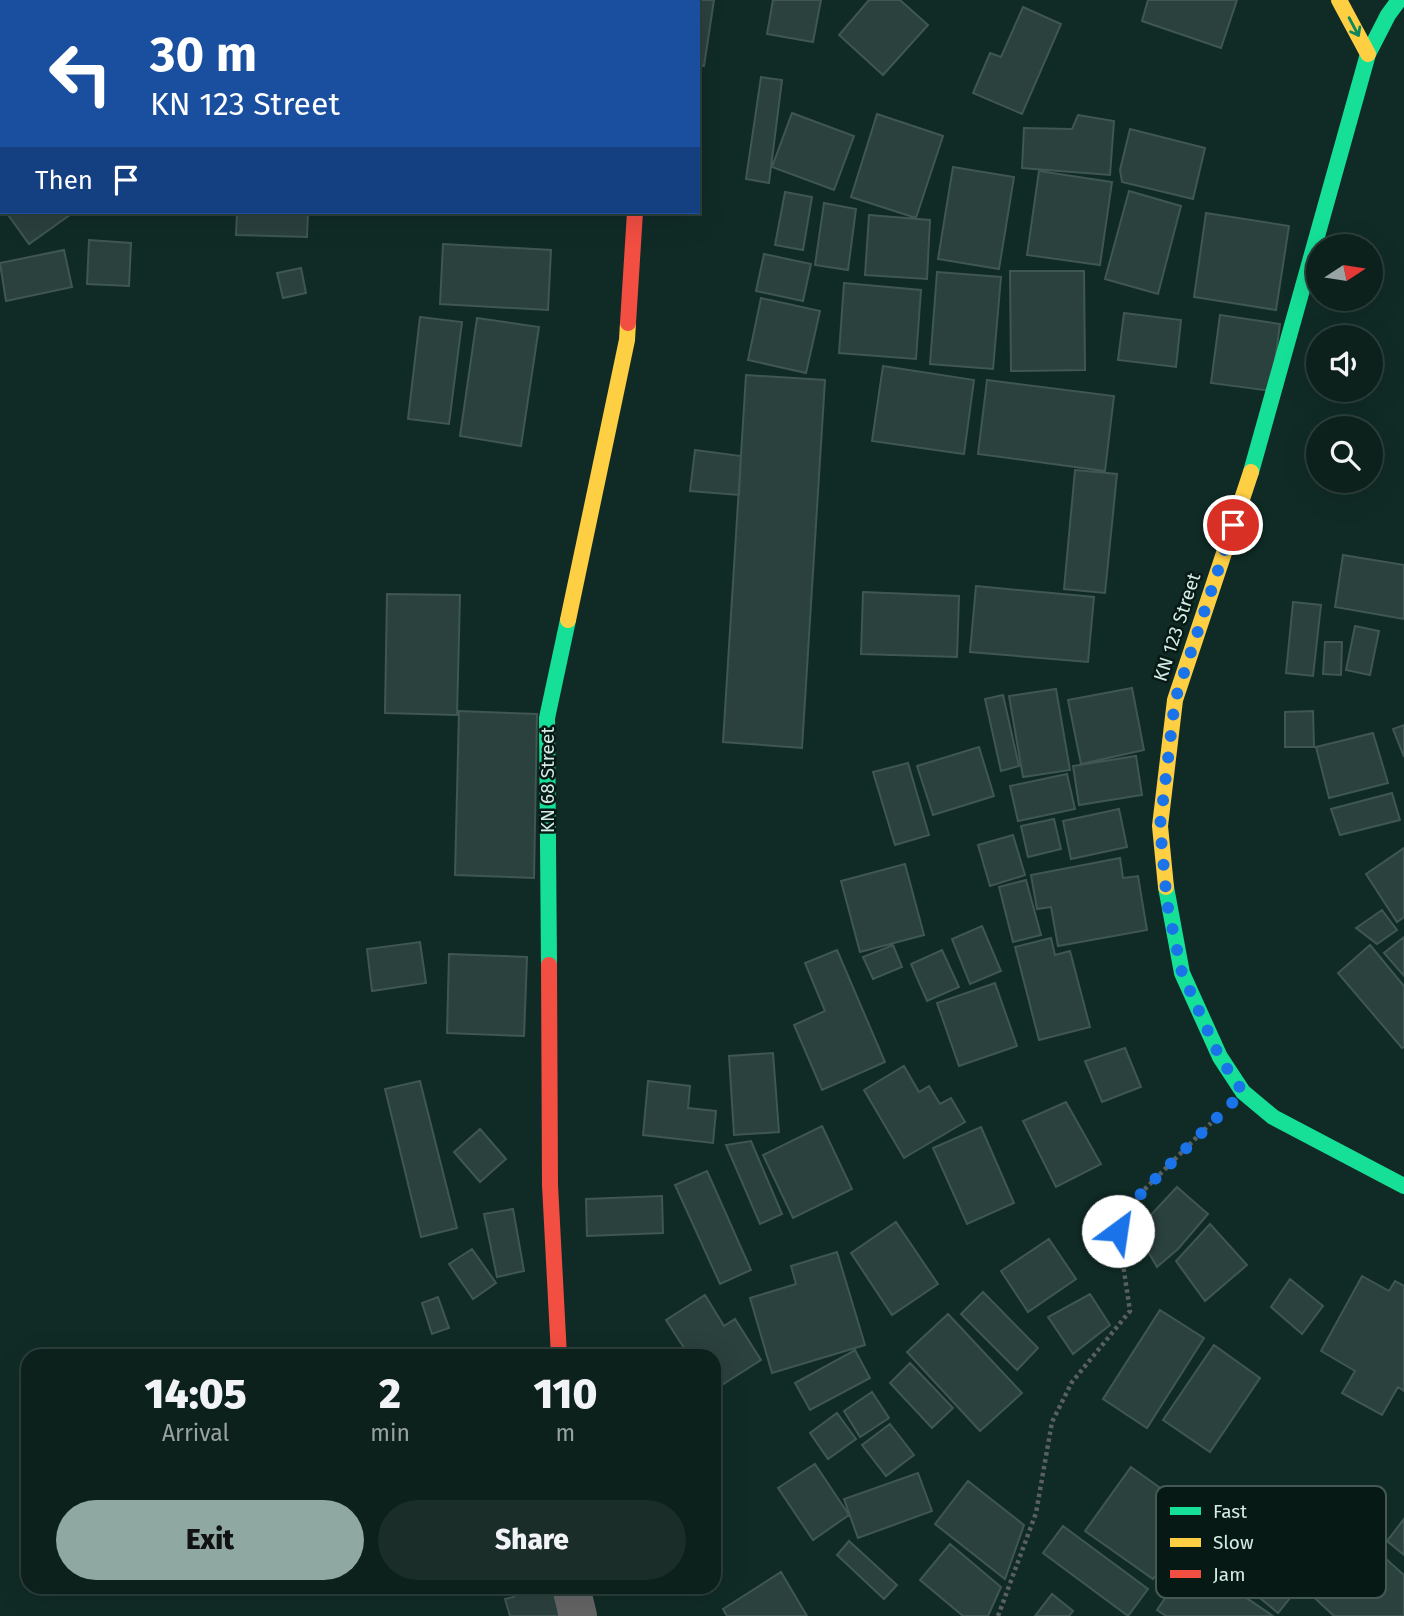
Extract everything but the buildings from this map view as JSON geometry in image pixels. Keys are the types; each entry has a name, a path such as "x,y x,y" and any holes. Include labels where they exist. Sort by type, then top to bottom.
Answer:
{"main road":[{"path":"1339,0 1368,54"},
{"name":"KN 123 Street","path":"1399,0 1368,54 1262,437 1175,700 1160,826 1167,903 1182,973 1220,1058 1243,1092 1273,1117 1404,1186"},
{"name":"KN 68 Street","path":"559,1349 550,1185 547,719 627,340 635,214"}],"street":[{"path":"573,1594 578,1616"}],"path":[{"path":"998,1616 1036,1513 1052,1422 1072,1382 1130,1311 1118,1231 1142,1192 1243,1092"}],"traffic: fast":[{"path":"1251,472 1368,54 1399,0"},
{"path":"549,965 547,718 568,620"},
{"path":"1166,887 1182,973 1220,1057 1243,1092 1273,1117 1404,1186"}],"traffic: slow":[{"path":"1339,0 1368,54"},
{"path":"568,620 627,340 628,323"},
{"path":"1166,887 1160,826 1175,700 1251,472"}],"traffic: jam":[{"path":"628,323 635,214"},
{"path":"549,965 550,1185 559,1349"}],"route":[{"path":"1118,1231 1142,1192 1243,1092 1220,1058 1182,973 1167,903 1160,826 1175,700 1233,525"}]}
